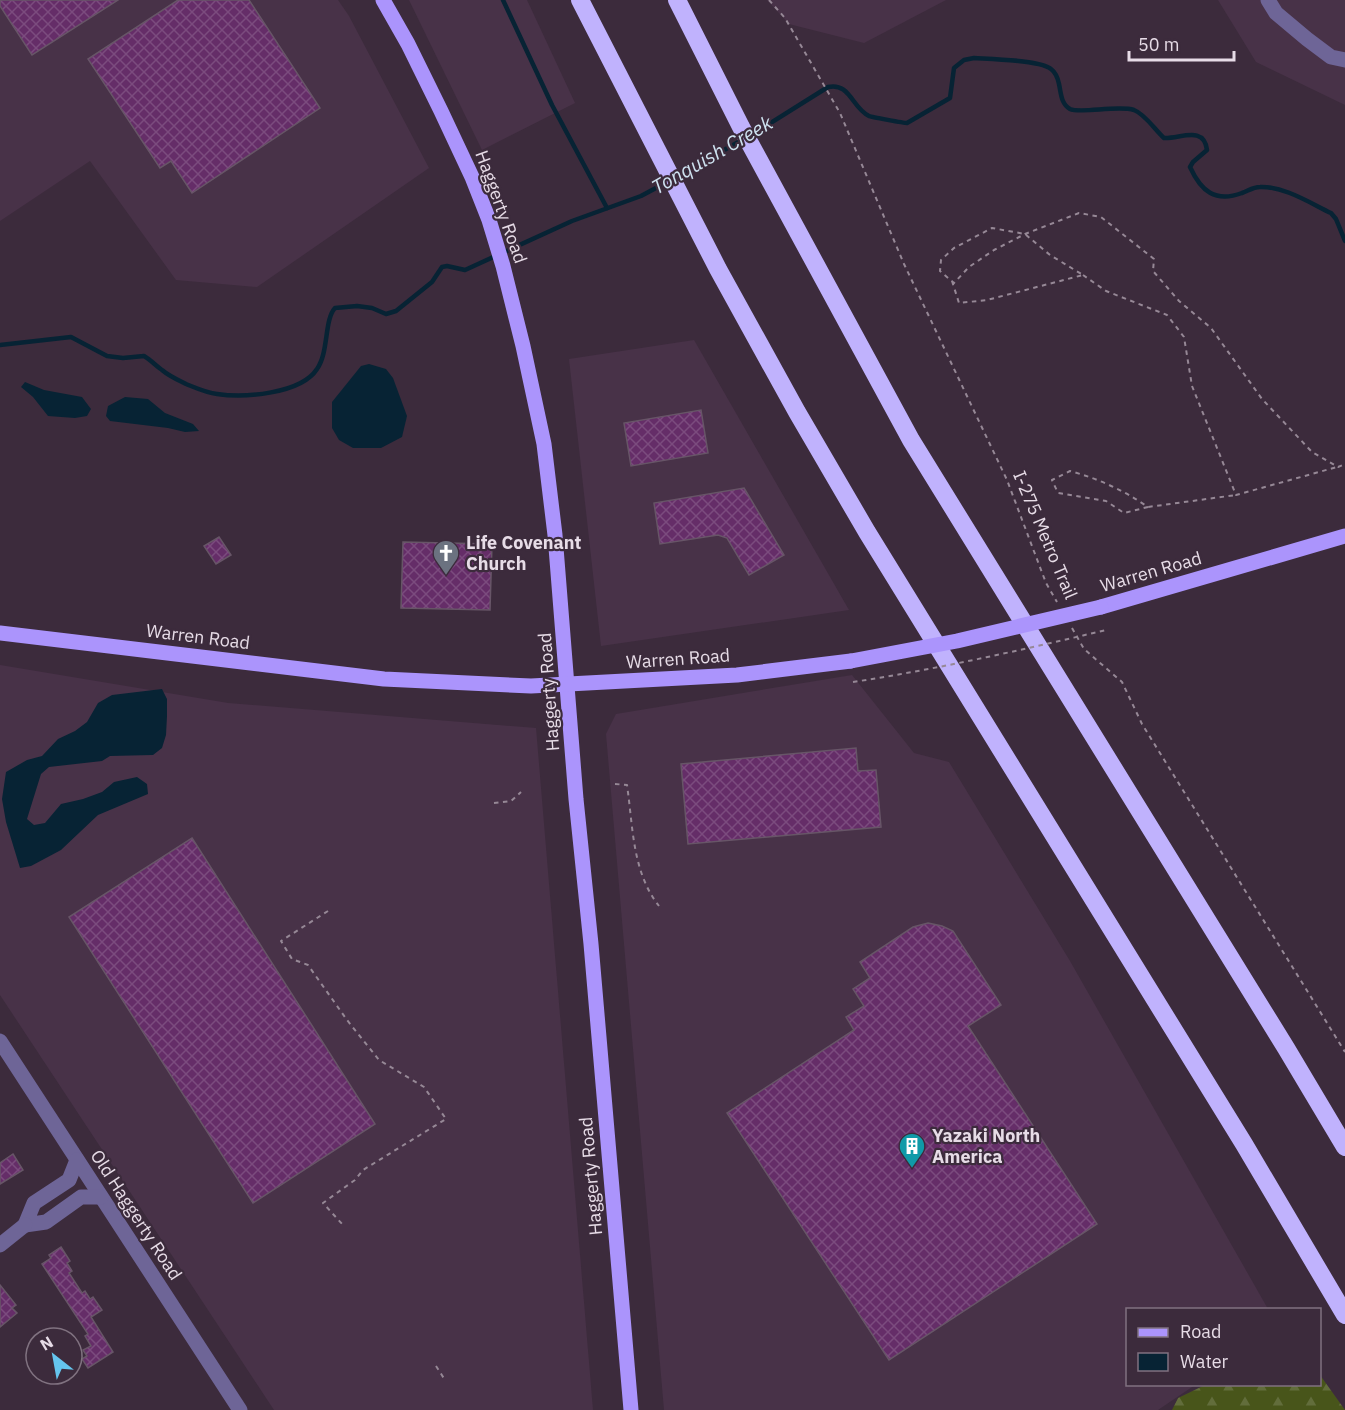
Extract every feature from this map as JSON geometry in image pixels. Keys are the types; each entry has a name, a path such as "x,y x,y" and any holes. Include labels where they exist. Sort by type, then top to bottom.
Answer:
{"highway":[{"path":"580,0 667,172 792,402 867,532 1244,1144 1345,1315"},
{"path":"677,0 751,146 911,440 1345,1147"}],"main road":[{"name":"Haggerty Road","path":"383,0 408,44 472,177 503,266 536,402 555,536 576,800 592,955 631,1410"},
{"name":"Warren Road","path":"0,633 406,681 531,686 737,675 851,661 957,641 1101,607 1345,536"}],"street":[{"path":"1268,0 1276,13 1307,39 1331,57 1345,60"},
{"name":"Old Haggerty Road","path":"0,1041 240,1410"},
{"path":"25,1225 34,1203 69,1180 77,1160"},
{"path":"0,1245 25,1225 46,1221 81,1197 101,1197"}],"path":[{"name":"I-275 Metro Trail","path":"769,0 785,18 840,113 904,264 1006,480 1046,583 1057,602"},
{"path":"952,281 954,283 969,267 994,250 1025,234 1080,213 1101,217 1154,259 1153,271 1179,301 1212,327 1262,399 1312,452 1338,466"},
{"path":"1083,275 987,300 959,303 952,281 940,271 941,260 954,248 992,228 1025,234 1050,255 1083,275 1106,291 1167,315 1184,337 1192,386 1236,495"},
{"path":"1148,507 1124,491 1094,477 1070,471 1052,480 1058,494 1106,501 1124,513 1148,507 1236,495 1345,464"},
{"name":"I-275 Metro Trail","path":"1068,621 1084,649 1122,682 1142,724 1345,1052"},
{"path":"854,682 902,675 1019,651 1106,630"},
{"path":"615,784 627,785 639,869 644,884 659,906"},
{"path":"494,803 511,801 521,792"},
{"path":"328,911 281,941 292,958 308,965 347,1020 380,1060 424,1087 446,1119 363,1170 355,1180 323,1203 343,1225"},
{"path":"436,1366 445,1380"}],"shaded area":[{"path":"0,0 338,0 349,16 429,168 257,287 176,280 90,161 0,221"},
{"path":"409,0 527,0 575,103 482,150"},
{"path":"767,0 946,0 864,43 789,24"},
{"path":"1218,0 1345,0 1345,105 1256,62"},
{"path":"694,340 849,610 601,646 569,359"},
{"path":"0,665 228,703 536,728 593,1410 274,1410 0,995"},
{"path":"852,675 914,753 949,762 1070,961 1267,1308 1126,1308 1126,1386 1194,1386 1158,1410 664,1410 606,734 616,714"}],"green space":[{"path":"1321,1376 1345,1410 1172,1410 1178,1398 1203,1386 1321,1386"}],"water":[{"path":"369,364 386,369 393,378 407,416 402,437 381,448 353,448 339,440 332,428 332,402 361,366"},
{"path":"25,382 44,390 82,397 91,409 87,416 75,418 48,416 33,397 21,387"},
{"path":"125,397 148,399 165,413 193,424 199,431 185,432 110,421 106,416 108,406"},
{"path":"162,689 167,699 167,716 166,735 162,748 153,755 110,756 102,761 49,767 41,774 27,819 34,825 45,823 61,804 102,792 114,782 137,777 147,784 148,794 98,815 61,850 31,866 20,868 6,822 2,799 6,772 27,760 42,756 58,739 87,722 98,703 112,695"}],"building":[{"path":"0,0 118,0 32,55 0,6"},
{"path":"178,0 249,0 320,108 192,193 171,161 160,168 88,59"},
{"path":"701,410 708,453 631,466 624,423"},
{"path":"744,488 784,555 749,575 727,538 718,535 660,544 654,503"},
{"path":"219,537 231,555 216,564 204,546"},
{"name":"Life Covenant Church","path":"403,542 492,544 490,610 401,608"},
{"path":"856,748 858,771 876,770 881,827 688,844 681,764"},
{"path":"192,838 375,1124 253,1203 69,917"},
{"name":"Yazaki North America","path":"928,923 953,931 1001,1005 968,1026 1097,1224 889,1360 727,1113 854,1030 846,1017 864,1006 853,989 870,978 860,962 913,927"},
{"path":"13,1154 23,1170 0,1184 0,1163"},
{"path":"61,1247 70,1261 67,1263 72,1271 69,1273 82,1293 85,1291 90,1299 93,1297 102,1310 91,1317 113,1352 88,1368 84,1362 84,1358 87,1356 84,1350 91,1346 85,1336 88,1334 42,1264 51,1258 49,1255"},
{"path":"0,1285 16,1305 12,1308 17,1313 0,1327"}],"waterway":[{"path":"503,0 552,105 607,208"},
{"name":"Tonquish Creek","path":"750,136 828,87 841,88 869,116 907,123 950,98 954,68 964,60 974,58 1014,60 1037,64 1054,72 1063,101 1070,109 1082,111 1119,108 1134,110 1164,138 1190,135 1201,138 1207,150 1190,167 1199,183 1210,193 1224,197 1260,187 1287,192 1331,213 1345,241"},
{"name":"Tonquish Creek","path":"676,177 742,140"},
{"name":"Tonquish Creek","path":"0,345 71,337 107,356 123,358 144,356 174,378 209,393 242,395 285,389 298,384 317,369 323,354 329,320 335,308 357,306 372,308 386,314 396,311 432,282 442,267 465,270 572,221 641,196 669,181"}],"place":[{"name":"Life Covenant Church","path":"446,576"},
{"name":"Yazaki North America","path":"912,1169"}]}
